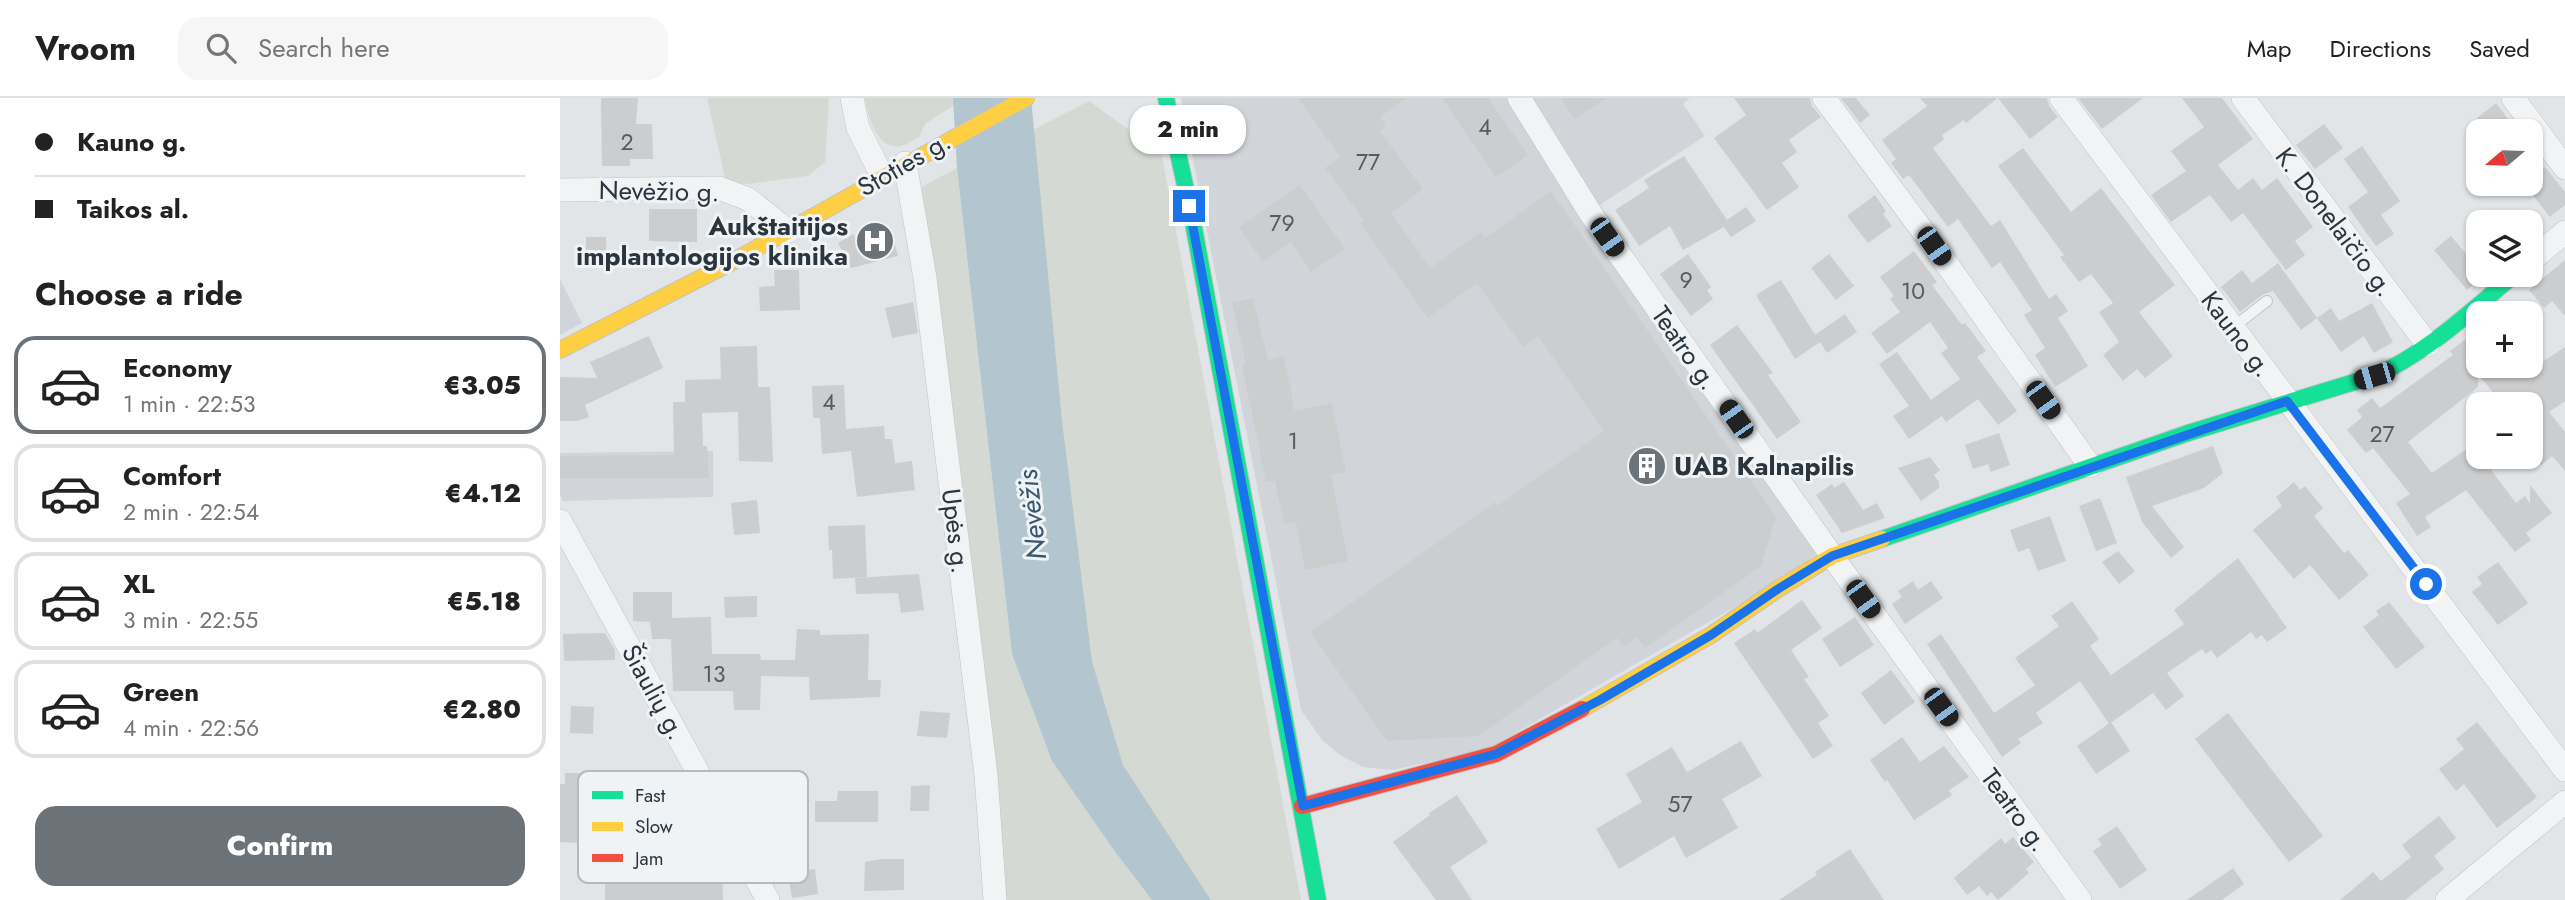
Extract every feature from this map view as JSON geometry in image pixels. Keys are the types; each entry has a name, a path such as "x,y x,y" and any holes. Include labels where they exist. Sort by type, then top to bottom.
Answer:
{"main road":[{"name":"Stoties g.","path":"560,350 651,306 788,231 939,143 1026,98"},
{"path":"1166,98 1192,217 1303,806 1318,900"},
{"path":"1303,806 1496,754 1611,694 1711,635 1832,556 2090,466 2398,366 2499,287"}],"street":[{"path":"852,98 858,128 882,176"},
{"name":"Teatro g.","path":"1519,98 1591,214 1832,556 2080,900"},
{"path":"1824,98 1934,246 2090,466"},
{"name":"Kauno g.","path":"2061,98 2565,770"},
{"name":"K. Donelaičio g.","path":"2243,98 2428,345"},
{"path":"2513,98 2565,168"},
{"name":"Upės g.","path":"905,163 925,278 986,775 995,900"},
{"name":"Nevėžio g.","path":"560,190 719,188 748,199 788,231"},
{"path":"2543,250 2565,232"},
{"name":"Šiaulių g.","path":"560,521 697,771"},
{"path":"2447,900 2565,802"},
{"name":"Šiaulių g.","path":"759,883 768,900"}],"lane":[{"path":"2232,328 2267,301"}],"shaded area":[{"path":"707,98 829,98 825,162 808,176 747,184 726,182"},
{"path":"865,98 953,98 954,105 925,124 919,137 904,145 895,146 887,144 876,132"},
{"path":"1181,98 1690,98 1683,104 1705,136 1595,208 1817,553 1785,578 1486,750 1392,770 1363,767 1340,755 1322,740 1301,710"},
{"path":"1089,101 1128,129 1133,142 1158,135 1301,900 1211,900 1123,765 1092,661 1062,420 1033,130"},
{"path":"957,168 1012,654 1052,761 1152,900 995,900 920,188"},
{"path":"560,279 582,323 560,335"},
{"path":"713,451 713,497 563,501 560,495 560,453"}],"water":[{"name":"Nevėžis","path":"953,98 1031,98 1062,420 1092,661 1123,765 1211,900 1152,900 1052,761 1012,654 957,168"}],"building":[{"path":"601,98 638,98 636,124 652,124 653,159 630,159 630,166 602,166"},
{"name":"UAB Kalnapilis","path":"1298,98 1406,98 1380,117 1386,126 1380,131 1423,189 1391,213 1430,268 1481,232 1485,238 1551,191 1776,517 1761,566 1645,648 1637,637 1624,646 1617,638 1478,736 1387,741 1310,632 1495,502 1497,506 1604,431 1538,336 1523,347 1477,283 1428,318 1360,223 1364,220 1325,168 1340,157"},
{"path":"1442,98 1488,98 1528,155 1496,177"},
{"path":"1561,98 1607,98 1574,119"},
{"path":"1734,98 1810,98 1812,106 1821,117 1789,140 1797,152 1782,163 1799,187 1767,210 1714,138 1746,115"},
{"path":"1841,98 1856,98 1870,115 1860,123"},
{"path":"1920,98 1998,98 1966,123 1964,120 1942,135 1944,139 1933,148 1991,226 2000,220 2049,299 2056,294 2068,311 2058,318 2088,366 2055,387 2035,355 2045,348 2024,315 2032,310 2000,262 1992,268 1958,219 1948,227 1909,175 1903,179 1891,163 1896,159 1882,140 1927,106"},
{"path":"1998,98 2047,98 2049,106 2058,117 2030,139"},
{"path":"2078,98 2143,98 2102,129"},
{"path":"2182,98 2222,98 2253,139 2218,165 2238,190 2253,178 2262,190 2277,178 2313,227 2295,241 2305,255 2286,270 2243,213 2231,222 2210,195 2171,222 2151,195 2186,171 2171,151 2204,127"},
{"path":"2496,103 2508,119 2478,119"},
{"path":"2324,124 2343,148 2315,169 2296,145"},
{"path":"2362,146 2400,201 2381,215 2394,234 2376,246 2348,207 2368,192 2344,159"},
{"path":"2023,148 2071,212 2101,188 2175,285 2139,312 2173,356 2145,378 2137,369 2123,381 2103,355 2119,342 2099,312 2113,303 2091,274 2079,282 2060,257 2064,255 1998,166"},
{"path":"1684,156 1727,220 1746,207 1756,221 1731,237 1724,227 1683,250 1670,226 1639,246 1615,210 1649,188 1644,180"},
{"path":"2545,167 2565,192 2565,205 2550,217 2533,196 2543,196"},
{"path":"1300,185 1345,249 1311,272 1291,242 1263,262 1239,227"},
{"path":"1875,195 1886,211 1883,214 1892,226 1868,243 1847,216"},
{"path":"649,209 697,209 697,242 649,241"},
{"path":"882,221 888,235 892,234 898,256 851,268 838,243 853,234 857,240"},
{"path":"2451,236 2466,254 2466,287 2471,287 2467,290 2434,250"},
{"path":"586,237 606,237 606,257 586,257"},
{"path":"1914,251 1937,282 1932,285 1962,325 1965,323 1986,351 1977,357 2017,411 1998,425 1978,399 1946,422 1942,416 1909,439 1893,416 1909,406 1879,364 1897,352 1931,400 1960,379 1941,353 1948,348 1930,322 1887,354 1871,333 1900,312 1890,299 1894,296 1880,277"},
{"path":"1688,254 1711,287 1707,290 1713,299 1691,316 1660,274"},
{"path":"1829,254 1854,286 1836,300 1811,268"},
{"path":"2565,260 2565,316 2552,301 2544,308 2543,301 2538,301 2529,290 2533,287 2543,287 2543,278"},
{"path":"2278,263 2317,318 2301,330 2273,291 2262,295 2240,312 2221,287 2242,270 2252,283"},
{"path":"774,270 799,270 800,310 760,311 759,287 775,286"},
{"path":"1781,280 1815,335 1845,314 1857,332 1827,353 1820,342 1795,359 1756,295"},
{"path":"1253,298 1268,360 1284,356 1295,411 1332,403 1346,472 1331,475 1348,561 1305,570 1296,522 1284,524 1275,481 1266,482 1242,365 1246,364 1232,303"},
{"path":"913,302 918,333 892,338 885,308"},
{"path":"2372,303 2393,342 2374,353 2364,336 2341,352 2317,318 2331,308 2339,321"},
{"path":"1737,325 1773,373 1768,375 1801,422 1777,439 1710,345"},
{"path":"649,336 663,368 585,405 589,417 577,421 560,421 560,377 597,378 590,362"},
{"path":"2466,339 2466,378 2478,378 2478,387 2472,392 2466,392 2466,396 2408,442 2432,473 2466,449 2466,469 2492,469 2516,503 2525,496 2530,504 2530,485 2552,513 2526,533 2531,540 2515,552 2466,490 2425,517 2431,527 2417,536 2396,503 2410,494 2373,448 2366,453 2347,430 2362,417 2357,410 2372,398 2380,408 2453,355 2450,351"},
{"path":"757,346 758,387 770,387 773,462 739,461 738,412 702,413 703,446 707,446 709,478 560,478 560,456 674,455 673,402 685,402 685,380 721,379 720,347"},
{"path":"2565,347 2565,401 2549,412 2565,432 2565,471 2552,456 2543,463 2543,392 2493,392 2481,378 2543,378 2543,361"},
{"path":"844,385 846,429 884,426 885,439 892,439 895,463 912,461 915,490 857,497 851,451 822,454 820,418 813,418 812,386"},
{"path":"1999,433 2010,465 1991,472 1988,464 1973,469 1965,445"},
{"path":"2213,446 2223,473 2204,488 2152,506 2184,547 2171,558 2142,522 2126,477"},
{"path":"1930,457 1940,470 1934,475 1939,482 1939,488 1921,501 1898,468"},
{"path":"1844,482 1863,510 1877,503 1885,518 1842,533 1816,495 1832,484 1834,488"},
{"path":"2294,482 2300,490 2305,486 2323,508 2314,516 2344,553 2348,550 2369,575 2339,600 2310,565 2294,579 2253,530 2282,506 2276,497"},
{"path":"2100,498 2117,543 2096,551 2079,506"},
{"path":"757,500 760,533 734,535 731,503"},
{"path":"2050,516 2066,561 2038,571 2029,548 2018,552 2010,530"},
{"path":"865,525 867,577 833,579 828,526"},
{"path":"2118,551 2135,571 2119,584 2102,562"},
{"path":"2238,558 2287,628 2267,642 2262,635 2256,639 2251,632 2217,658 2211,650 2206,654 2202,649 2167,673 2184,696 2166,710 2153,693 2109,724 2080,681 2036,713 2043,723 2018,739 2021,743 2002,757 1927,644 1941,634 1994,713 2035,685 2015,658 2059,626 2051,616 2072,601 2099,639 2090,646 2111,675 2184,624 2174,610"},
{"path":"2498,562 2528,603 2498,625 2472,592 2482,584 2477,577"},
{"path":"919,574 924,610 901,613 898,593 856,594 855,578"},
{"path":"1913,581 1918,590 1931,581 1943,598 1905,624 1892,604 1902,597 1898,591"},
{"path":"633,592 672,592 672,618 711,617 712,654 760,654 761,660 795,660 797,629 820,630 820,635 869,634 868,680 881,680 880,697 810,700 809,677 761,676 760,710 734,710 733,691 673,691 671,639 652,639 650,622 633,621"},
{"path":"757,596 757,617 725,618 724,597"},
{"path":"1802,600 1822,628 1791,650 1809,677 1804,679 1829,716 1818,723 1833,746 1813,759 1734,643 1755,629 1757,633"},
{"path":"2389,602 2425,647 2396,669 2363,627 2379,615 2376,611"},
{"path":"1855,617 1874,645 1840,667 1822,639"},
{"path":"605,633 615,650 615,660 564,661 563,634"},
{"path":"1891,670 1915,702 1884,725 1861,693"},
{"path":"571,706 594,707 593,734 570,733"},
{"path":"920,711 950,713 947,738 917,736"},
{"path":"2228,713 2323,836 2289,862 2195,739"},
{"path":"2111,722 2130,751 2096,774 2077,746"},
{"path":"2477,722 2537,797 2497,828 2464,784 2456,791 2439,769 2464,749 2456,739"},
{"path":"1902,737 1920,762 1944,746 1969,777 1949,790 1952,795 1914,820 1870,760"},
{"path":"1741,741 1762,776 1722,799 1738,828 1686,858 1674,836 1619,869 1596,829 1642,802 1626,774 1672,747 1687,772"},
{"path":"565,773 578,773 578,843 560,842 560,784 565,784"},
{"path":"930,785 929,811 910,811 911,786"},
{"path":"838,791 878,791 878,822 815,822 815,801 837,801"},
{"path":"1457,795 1488,842 1450,867 1472,900 1436,900 1393,842"},
{"path":"2439,816 2456,838 2434,856 2444,869 2405,900 2340,900 2373,872 2381,881 2411,857 2402,845"},
{"path":"2117,826 2147,870 2120,889 2093,851 2102,845 2098,839"},
{"path":"2013,837 2034,862 2026,869 2029,873 1998,900 1991,892 1987,896 1979,886 1967,895 1954,878 2001,838 2005,844"},
{"path":"1850,849 1884,900 1779,900 1817,875 1815,872"},
{"path":"904,859 904,890 864,891 865,862"},
{"path":"2233,868 2244,884 2222,900 2187,900"},
{"path":"815,869 818,894 792,898 790,883 808,883 808,870"},
{"path":"605,883 722,883 723,900 605,900"}],"traffic: fast":[{"path":"1166,98 1192,217 1318,900"},
{"path":"1882,539 2188,433 2374,376 2430,344 2500,287"}],"traffic: slow":[{"path":"560,350 732,262 1026,98"},
{"path":"1582,709 1711,635 1832,556 1882,539"}],"traffic: jam":[{"path":"1302,806 1496,754 1582,709"}],"place":[{"name":"Aukštaitijos implantologijos klinika","path":"875,241"},
{"name":"UAB Kalnapilis","path":"1647,466"}],"route":[{"path":"1189,206 1303,806 1496,754 1600,700 1711,635 1832,556 2287,401 2426,584"}]}
